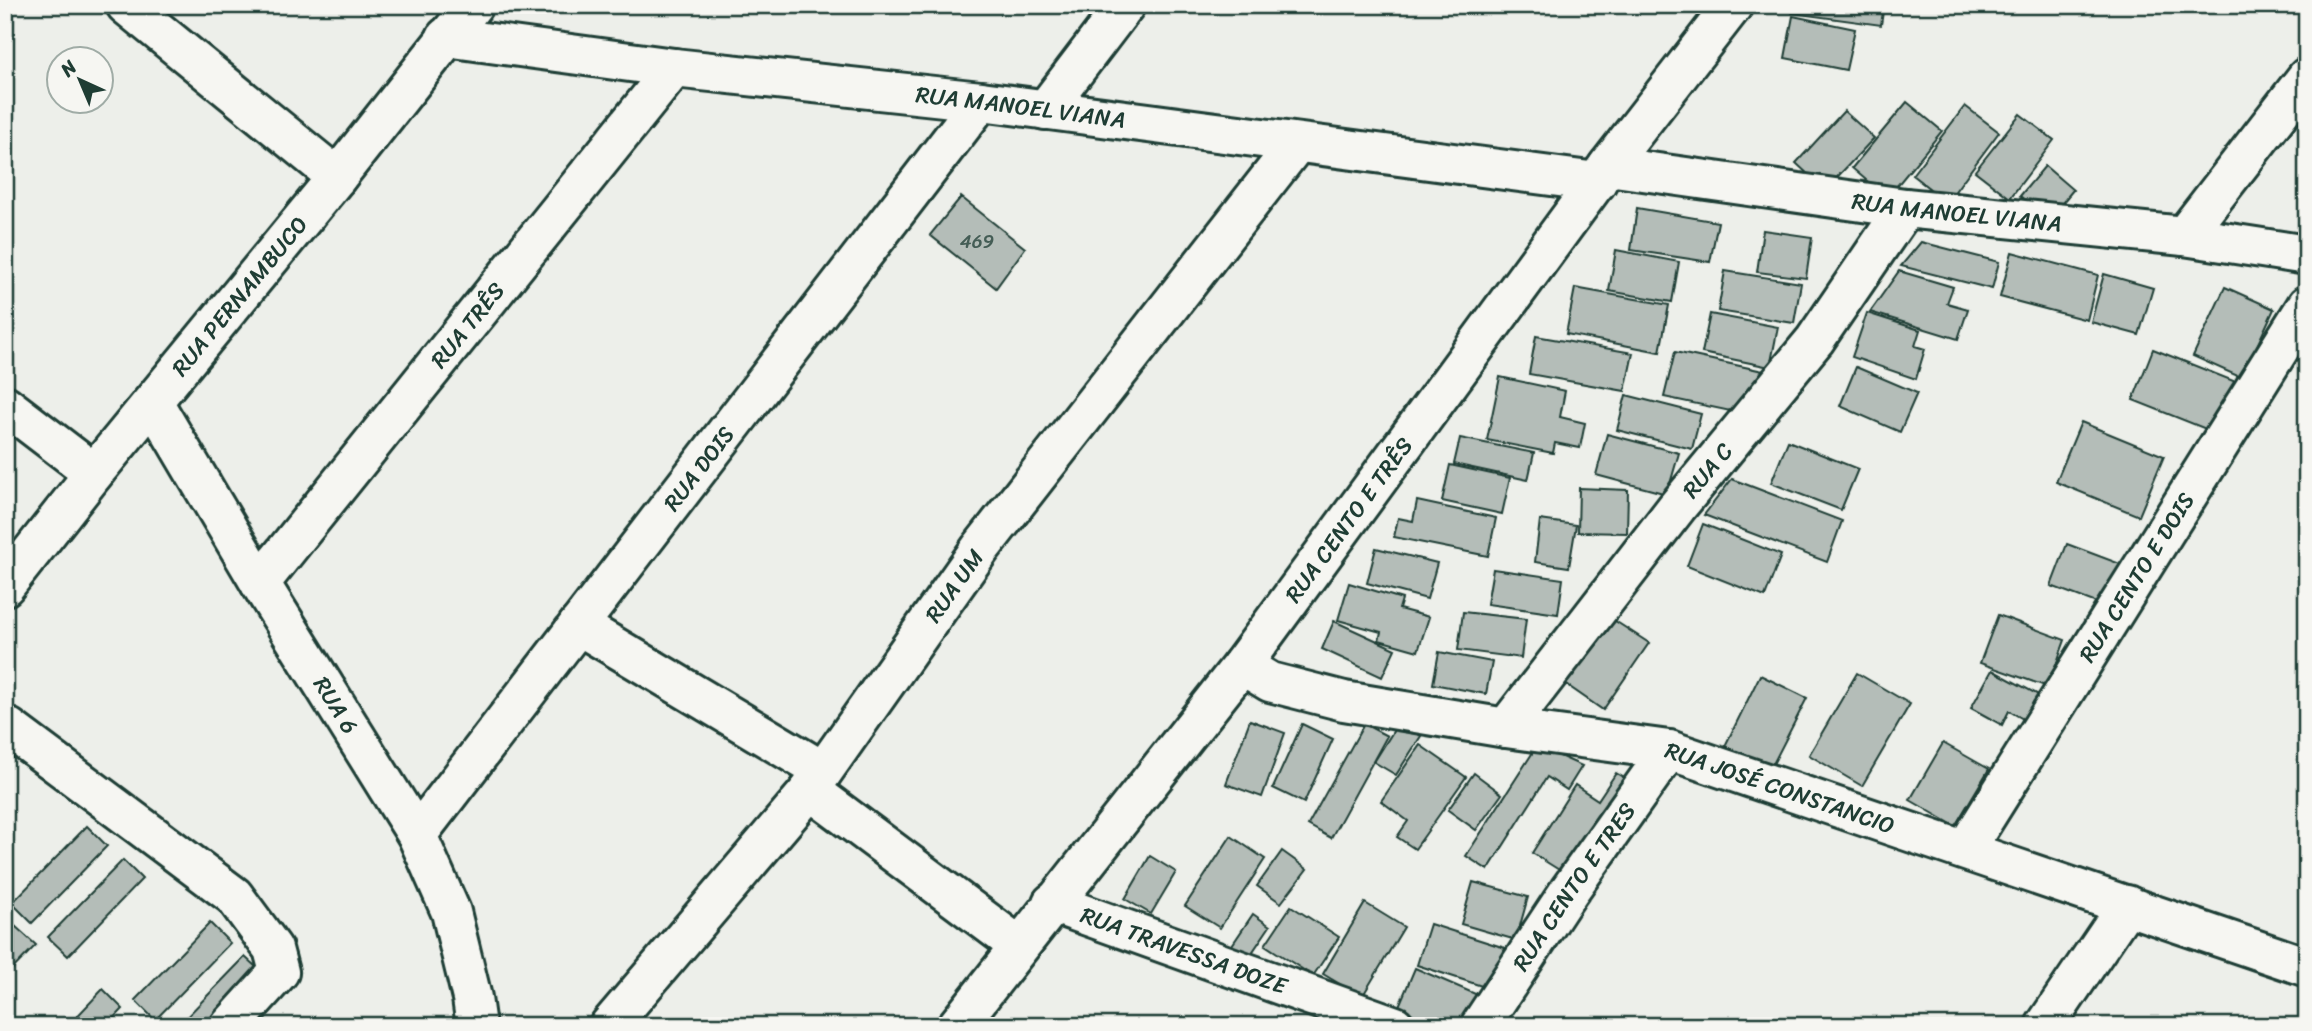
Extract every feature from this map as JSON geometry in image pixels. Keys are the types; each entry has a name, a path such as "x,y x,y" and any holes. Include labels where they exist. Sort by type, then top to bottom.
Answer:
{"street":[{"path":"126,5 337,177"},
{"name":"RUA PERNAMBUCO","path":"5,586 473,5"},
{"path":"1045,110 1125,5"},
{"name":"RUA CENTO E TRÊS","path":"957,1026 1241,665 1603,174 1733,5"},
{"name":"RUA MANOEL VIANA","path":"446,37 674,68 981,101 1297,143 2184,236 2307,255"},
{"name":"RUA TRÊS","path":"260,583 674,68"},
{"path":"2184,236 2307,77"},
{"name":"RUA DOIS","path":"418,835 981,101"},
{"name":"RUA UM","path":"609,1026 816,780 980,549 1297,143"},
{"name":"RUA C","path":"1506,728 1677,507 1815,340 1905,208"},
{"name":"RUA CENTO E DOIS","path":"1965,850 2307,305"},
{"name":"RUA 6","path":"153,402 260,583 418,835 451,912 476,1026"},
{"path":"5,405 94,473"},
{"path":"578,625 816,780 1019,946"},
{"name":"RUA JOSÉ CONSTANCIO","path":"1241,665 1269,682 1343,701 1506,728 1669,750 2307,967"},
{"path":"5,728 234,896 273,949 279,972 230,1026"},
{"name":"RUA CENTO E TRES","path":"1480,1026 1569,891 1669,750"},
{"name":"RUA TRAVESSA DOZE","path":"1052,903 1395,1026"},
{"path":"2045,1026 2127,905"}],"building":[{"path":"1793,5 1884,5 1881,25 1792,13"},
{"path":"1793,16 1855,29 1846,70 1785,58"},
{"path":"1907,102 1942,131 1887,198 1852,168"},
{"path":"1965,106 1999,132 1947,202 1912,175"},
{"path":"1844,111 1874,138 1825,190 1796,163"},
{"path":"2020,114 2054,140 2010,198 1975,171"},
{"path":"2045,166 2073,190 2048,220 2020,196"},
{"path":"961,197 1025,248 996,288 930,235"},
{"path":"1637,208 1718,222 1710,262 1631,250"},
{"path":"1763,230 1812,237 1806,278 1757,272"},
{"path":"1921,242 1999,262 1992,289 1901,266"},
{"path":"1616,250 1679,262 1672,302 1609,291"},
{"path":"2012,252 2098,275 2087,320 2000,297"},
{"path":"1725,271 1801,283 1794,323 1718,311"},
{"path":"1899,271 1953,287 1947,303 1968,309 1958,339 1870,312"},
{"path":"2104,274 2153,288 2139,335 2091,322"},
{"path":"2225,287 2274,309 2242,378 2193,356"},
{"path":"1575,288 1669,305 1660,352 1566,334"},
{"path":"1867,313 1920,330 1915,346 1925,349 1916,379 1852,357"},
{"path":"1710,314 1778,327 1770,367 1702,353"},
{"path":"1536,336 1633,353 1625,391 1529,374"},
{"path":"2153,349 2241,384 2221,435 2133,400"},
{"path":"1675,352 1763,371 1735,412 1664,397"},
{"path":"1856,367 1917,393 1900,432 1840,406"},
{"path":"1500,377 1565,391 1560,417 1585,423 1580,448 1555,443 1553,453 1487,440"},
{"path":"1626,395 1701,414 1692,449 1617,430"},
{"path":"2081,422 2164,456 2139,516 2056,482"},
{"path":"1607,434 1679,453 1667,494 1596,475"},
{"path":"1460,438 1534,453 1528,480 1454,464"},
{"path":"1788,441 1858,469 1841,510 1771,483"},
{"path":"1450,465 1510,478 1502,514 1442,501"},
{"path":"1732,479 1842,521 1827,562 1704,515"},
{"path":"1579,488 1628,490 1627,533 1578,532"},
{"path":"1417,501 1496,518 1488,556 1394,537 1398,518 1413,521"},
{"path":"1540,520 1576,525 1569,567 1535,562"},
{"path":"1703,524 1781,555 1765,597 1687,566"},
{"path":"2067,544 2123,565 2107,607 2051,586"},
{"path":"1376,548 1437,563 1427,599 1367,583"},
{"path":"1493,569 1563,579 1558,614 1487,604"},
{"path":"1349,583 1402,599 1399,609 1429,617 1418,651 1379,640 1381,632 1338,620"},
{"path":"1463,612 1526,619 1521,658 1458,650"},
{"path":"1998,615 2065,640 2048,687 1980,663"},
{"path":"1609,617 1649,643 1603,710 1564,683"},
{"path":"1334,621 1395,649 1382,677 1322,649"},
{"path":"1439,652 1492,662 1486,694 1433,684"},
{"path":"1992,670 2044,698 2030,723 2009,711 2002,725 1971,708"},
{"path":"1857,673 1910,704 1862,786 1809,755"},
{"path":"1760,675 1807,698 1771,768 1725,746"},
{"path":"1250,720 1285,733 1262,797 1226,784"},
{"path":"1399,722 1421,736 1396,775 1374,762"},
{"path":"1302,724 1333,739 1304,803 1273,788"},
{"path":"1364,724 1387,736 1331,838 1308,825"},
{"path":"1943,743 1989,769 1955,826 1910,800"},
{"path":"1420,745 1466,777 1415,849 1397,837 1408,821 1381,801"},
{"path":"1537,746 1582,766 1567,790 1547,777 1488,870 1466,856"},
{"path":"1474,773 1502,794 1476,830 1448,810"},
{"path":"1616,773 1633,783 1572,878 1532,853 1575,785 1598,800"},
{"path":"87,826 107,846 32,923 12,903"},
{"path":"1231,836 1265,859 1220,928 1185,906"},
{"path":"1282,851 1307,869 1281,903 1257,886"},
{"path":"1150,856 1176,872 1151,914 1125,899"},
{"path":"123,860 142,879 68,956 48,937"},
{"path":"1473,882 1528,897 1516,940 1461,924"},
{"path":"1365,903 1404,927 1362,997 1323,974"},
{"path":"1291,906 1339,937 1313,976 1265,945"},
{"path":"1253,914 1270,926 1241,969 1224,957"},
{"path":"210,923 230,943 155,1020 135,1000"},
{"path":"1430,924 1505,948 1491,989 1417,965"},
{"path":"15,926 36,945 5,977 5,936"},
{"path":"245,957 266,976 218,1026 178,1026"},
{"path":"1415,968 1480,996 1467,1026 1425,1026 1396,1013"},
{"path":"103,989 123,1009 107,1026 68,1026"}]}
